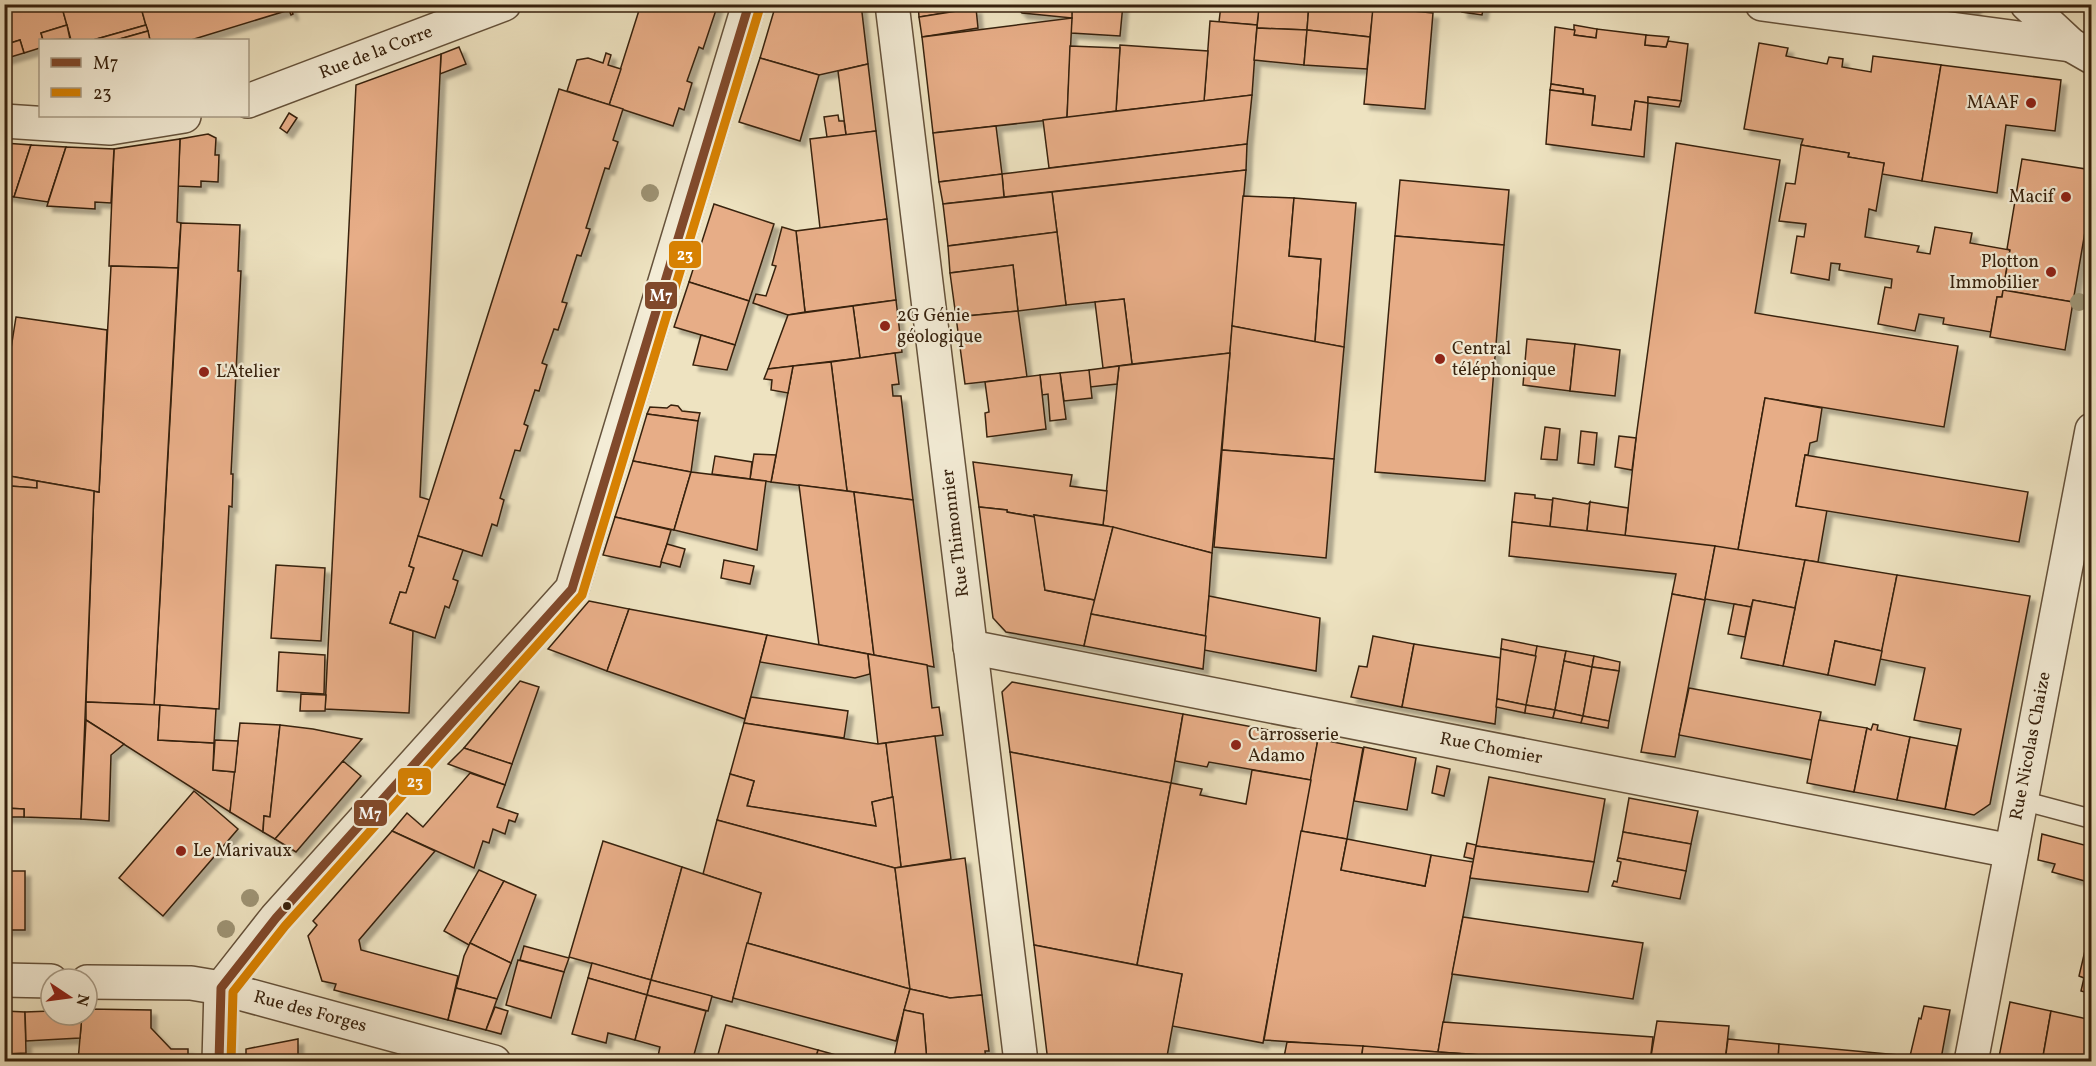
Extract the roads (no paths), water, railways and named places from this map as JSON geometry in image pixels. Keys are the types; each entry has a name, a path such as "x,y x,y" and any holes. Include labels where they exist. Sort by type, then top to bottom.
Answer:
{"street":[{"name":"Rue de la Corre","path":"249,101 504,4"},
{"path":"219,1062 221,988 276,918 572,590 749,4"},
{"name":"Rue Thimonnier","path":"892,4 1021,1062"},
{"path":"1762,4 2081,51"},
{"path":"2026,4 2081,51"},
{"path":"4,121 110,128 178,117"},
{"name":"Rue Nicolas Chaize","path":"1971,1062 2091,430"},
{"name":"Rue Chomier","path":"970,647 2011,851"},
{"path":"4,980 39,981"},
{"name":"Rue des Forges","path":"99,982 191,983 221,988 494,1062"}],"lane":[{"path":"2020,800 2091,819"}],"place":[{"name":"MAAF","path":"2031,103"},
{"name":"Macif","path":"2066,197"},
{"name":"Plotton Immobilier","path":"2051,272"},
{"name":"2G Génie géologique","path":"885,326"},
{"name":"Central téléphonique","path":"1440,359"},
{"name":"L'Atelier","path":"204,372"},
{"name":"Carrosserie Adamo","path":"1236,745"},
{"name":"Le Marivaux","path":"181,851"}]}
